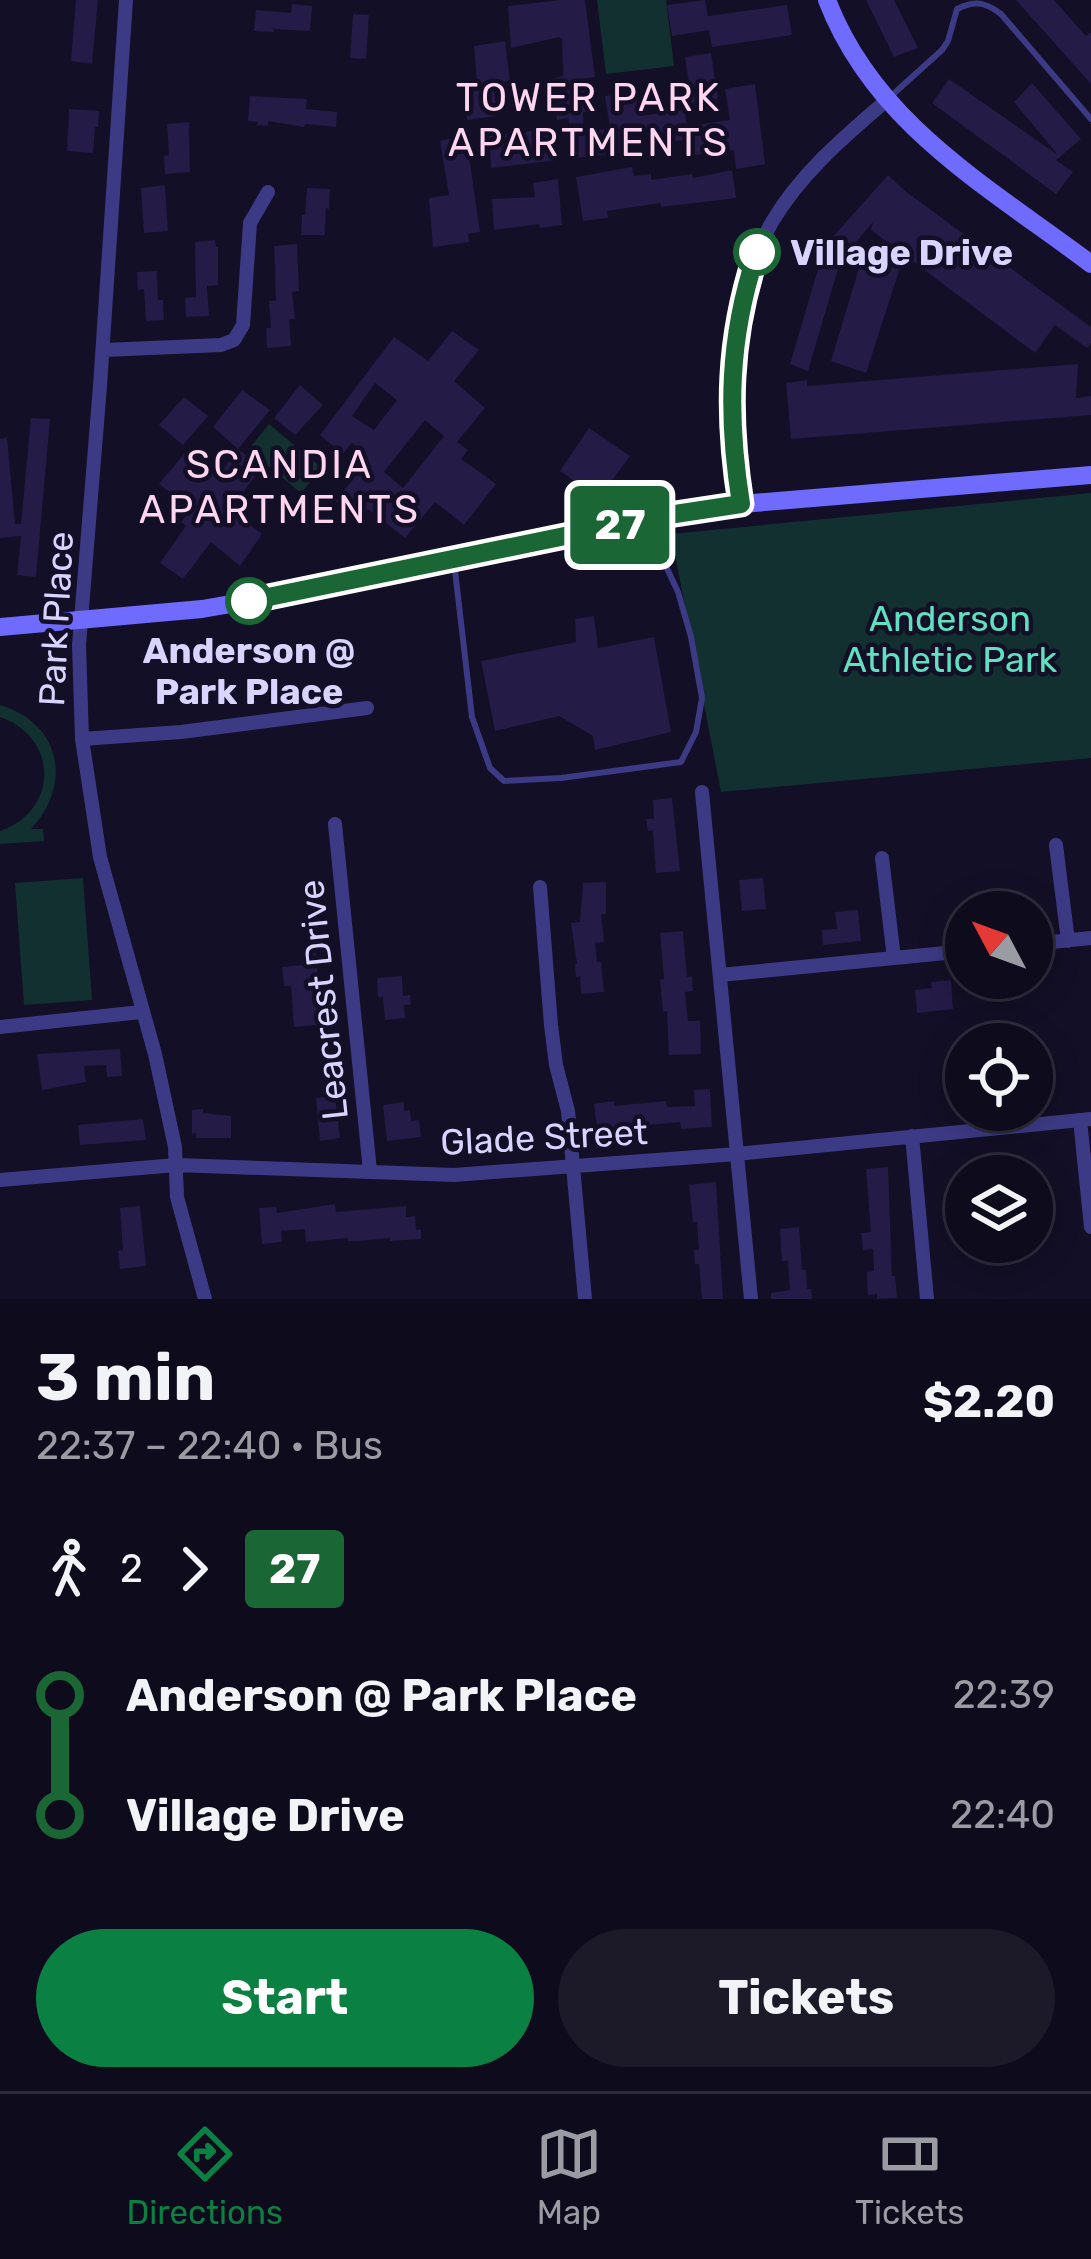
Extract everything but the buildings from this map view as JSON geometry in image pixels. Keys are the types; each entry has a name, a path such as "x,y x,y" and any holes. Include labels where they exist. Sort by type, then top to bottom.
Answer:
{"street":[{"name":"Park Place","path":"126,0 78,666 82,739 100,857 155,1054 175,1147 177,1197 205,1299"},
{"path":"827,0 851,50 911,128 1088,254"},
{"path":"741,504 733,431 736,326 760,244 807,175 887,100"},
{"path":"103,350 221,345 234,340 243,325 250,223 268,192"},
{"path":"0,627 202,609 741,504 1091,475"},
{"path":"82,739 181,732 367,708"},
{"path":"702,792 751,1299"},
{"name":"Leacrest Drive","path":"335,824 370,1171"},
{"path":"1056,844 1067,941"},
{"path":"882,858 894,958"},
{"path":"540,887 550,1024 568,1111 585,1299"},
{"path":"1053,942 1091,938"},
{"path":"720,976 945,953"},
{"path":"0,1027 142,1012"},
{"path":"1086,1119 1091,1227"},
{"name":"Glade Street","path":"0,1180 176,1165 454,1175 737,1154 1086,1119"},
{"path":"912,1136 927,1299"}],"lane":[{"path":"887,100 943,50 957,9 970,2 988,4 1001,14 1091,119"},
{"path":"453,558 472,717 490,768 504,781 681,762 696,731 702,698 691,637 659,551 653,518"}],"green space":[{"path":"597,0 666,0 674,66 606,74"},
{"path":"269,424 322,468 301,493 248,450"},
{"name":"Anderson Athletic Park","path":"1091,493 1091,758 721,792 671,534"},
{"path":"0,705 36,726 54,757 52,793 31,829 43,829 44,841 0,844 0,831 33,808 44,774 33,740 0,717"},
{"path":"83,878 92,1000 24,1005 15,883"}],"bus line":[{"name":"27","path":"249,601 741,504 732,384 736,326 757,252"}],"place":[{"name":"Village Drive","path":"757,252"},
{"name":"Anderson @ Park Place","path":"249,601"}],"district":[{"name":"TOWER PARK APARTMENTS","path":"589,120"},
{"name":"SCANDIA APARTMENTS","path":"280,488"}]}
